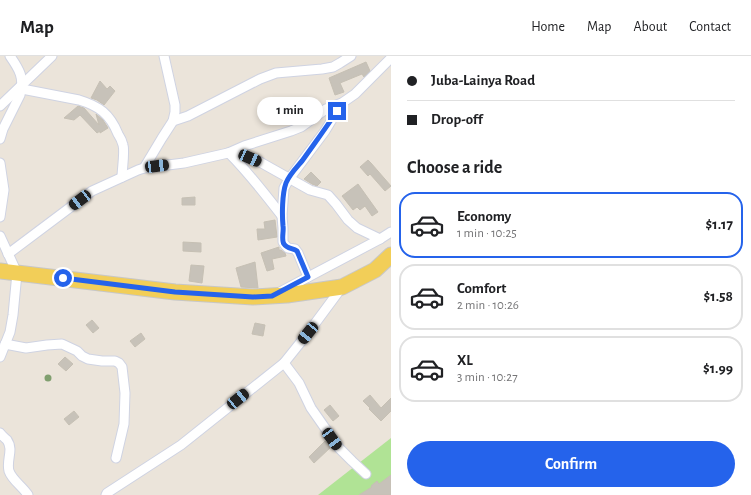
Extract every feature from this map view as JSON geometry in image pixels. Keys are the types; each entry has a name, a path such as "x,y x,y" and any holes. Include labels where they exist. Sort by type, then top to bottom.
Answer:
{"main road":[{"path":"0,271 175,292 253,297 287,295 342,286 375,270 391,256"}],"street":[{"path":"0,139 3,129 20,95 22,87 21,74 10,56"},
{"path":"0,106 22,87 52,56"},
{"path":"144,168 173,122 175,112 175,104 164,56"},
{"path":"173,122 188,116 260,79 276,73 308,71 333,67 351,56"},
{"path":"8,254 92,191 122,177 144,168 184,163 228,153 244,146 301,127 326,109 342,103 355,94 390,59"},
{"path":"22,87 79,100 100,108 115,125 124,146 122,177"},
{"path":"308,277 297,251 288,248 283,242 282,216 284,188 288,178 325,131 342,103"},
{"path":"228,153 255,160 310,190 328,195 348,220 357,228 380,239"},
{"path":"228,153 243,167 282,216"},
{"path":"0,162 4,190 0,217"},
{"path":"272,296 391,232"},
{"path":"0,236 17,273 10,332 0,358"},
{"path":"106,495 106,493 181,445 284,363 342,286"},
{"path":"5,344 26,348 62,344 77,351 88,359 115,361 119,363 122,367 125,394 124,424 116,458"},
{"path":"284,363 299,383 311,408 339,448 366,474"},
{"path":"0,434 7,441 10,448 8,461 9,471 16,482 28,495"}],"green space":[{"path":"391,438 391,495 318,495"}],"building":[{"path":"366,62 370,71 364,77 362,74 340,83 344,92 335,95 329,78"},
{"path":"100,81 107,89 110,86 115,91 104,105 91,98"},
{"path":"78,106 84,108 99,125 96,114 103,120 108,128 100,133 100,131 97,133 80,115 74,120 64,118"},
{"path":"368,160 391,186 385,191 370,174 368,176 360,167"},
{"path":"311,172 321,182 317,186 304,179"},
{"path":"358,184 378,212 372,216 365,206 360,210 357,207 353,210 342,196"},
{"path":"195,197 195,205 182,205 182,198"},
{"path":"275,220 277,237 258,240 257,229 265,229 264,222"},
{"path":"183,242 201,243 201,252 183,251"},
{"path":"279,247 279,250 285,253 286,256 272,259 274,269 267,271 261,253"},
{"path":"255,262 258,288 241,287 236,268"},
{"path":"191,265 204,266 202,283 189,281"},
{"path":"92,320 99,328 93,333 86,325"},
{"path":"255,323 265,325 263,336 252,334"},
{"path":"141,333 145,339 135,347 130,341"},
{"path":"65,357 73,364 66,371 58,364"},
{"path":"370,395 381,408 391,398 391,411 381,421 363,401"},
{"path":"330,405 339,416 333,421 324,410"},
{"path":"74,411 79,417 69,425 64,419"},
{"path":"325,441 331,447 314,463 309,457"},
{"path":"391,475 391,495 359,495 372,487 371,486 377,481 379,484"}],"route":[{"path":"63,278 175,292 253,297 272,296 308,277 297,251 288,248 283,242 282,216 284,188 288,178 325,131 337,111"}]}
